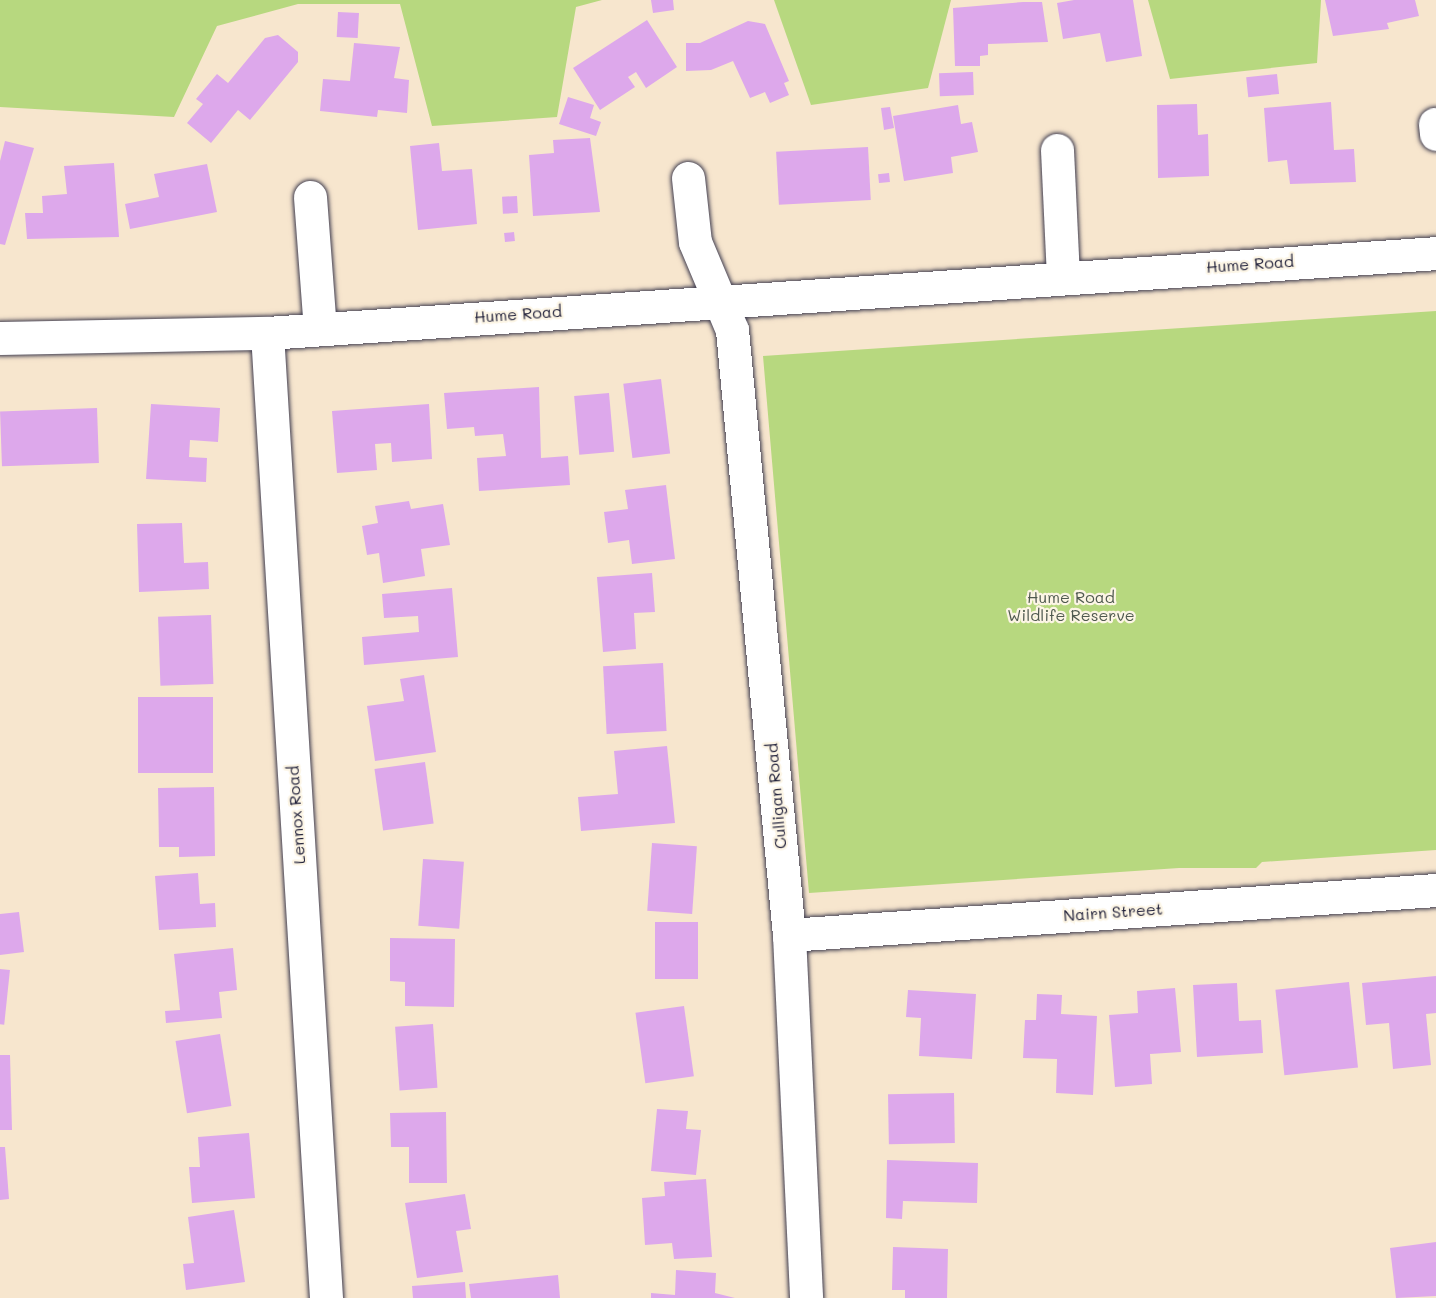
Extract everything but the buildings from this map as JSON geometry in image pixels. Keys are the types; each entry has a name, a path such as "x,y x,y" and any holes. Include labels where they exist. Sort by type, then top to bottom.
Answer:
{"street":[{"path":"1436,124 1436,134"},
{"path":"1057,150 1063,276"},
{"path":"688,178 694,242 716,298"},
{"path":"310,197 320,329"},
{"name":"Hume Road","path":"0,338 267,333 716,298 1436,253"},
{"name":"Culligan Road","path":"716,298 732,330 789,935 806,1298"},
{"name":"Lennox Road","path":"267,333 326,1298"},
{"name":"Nairn Street","path":"789,935 1436,890"}],"green space":[{"path":"0,0 602,0 576,7 557,117 432,126 400,4 298,4 217,26 174,117 0,107"},
{"path":"774,0 951,0 928,88 811,105"},
{"path":"1148,0 1321,0 1317,63 1170,79"},
{"name":"Hume Road Wildlife Reserve","path":"1436,311 1436,850 1262,862 1256,868 1179,868 809,893 763,356"}]}
